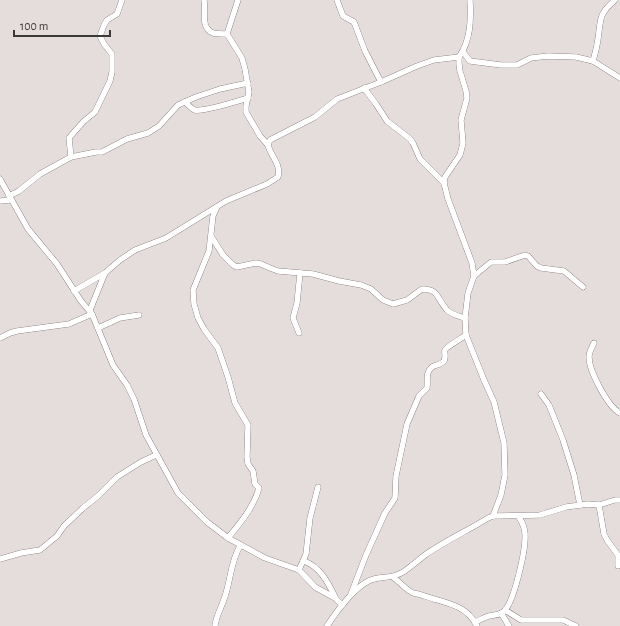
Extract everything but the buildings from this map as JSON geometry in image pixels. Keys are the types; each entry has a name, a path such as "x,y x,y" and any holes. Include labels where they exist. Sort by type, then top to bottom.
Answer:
{"street":[{"path":"71,157 69,138 83,122 95,112 110,81 112,72 112,54 100,36 107,20 117,14 122,0"},
{"path":"204,0 204,20 209,30 213,33 227,34"},
{"path":"74,291 105,273 135,250 166,238 237,196 267,184 278,177 278,165 268,145 248,118 246,106 248,98 248,83 242,58 227,34 238,0"},
{"path":"337,0 343,16 354,22 364,51 381,82"},
{"path":"470,0 470,27 459,64 467,98 461,120 463,143 460,155 445,177 444,183 448,199 470,254 474,276 468,293 464,318 466,336 494,402 504,443 505,475 493,516"},
{"path":"593,61 601,17 604,10 614,0"},
{"path":"268,145 270,140 275,136 309,120 337,98 434,60 461,55 470,61 501,66 517,65 531,58 562,56 593,61 620,78"},
{"path":"0,201 6,195 19,191 43,172 71,157 102,152 126,139 148,133 159,126 178,105 220,89 248,83"},
{"path":"364,88 391,126 406,135 413,143 420,159 444,183"},
{"path":"185,102 196,110 208,110 248,98"},
{"path":"0,179 6,195 28,229 57,264 81,302 91,312 113,365 128,385 146,435 178,493 207,522 228,538 264,558 299,570 315,587 335,598"},
{"path":"217,207 213,216 209,251 193,290 194,304 198,318 218,348 235,403 248,425 248,464 253,471 255,484 259,488 256,499 228,538"},
{"path":"211,236 223,255 237,267 256,263 278,271 313,274 338,281 361,284 370,289 383,300 393,304 407,300 422,288 430,289 434,291 450,312 464,318"},
{"path":"474,276 491,262 508,261 525,255 541,268 564,271 583,287"},
{"path":"0,338 17,331 69,324 91,312 105,273"},
{"path":"298,333 293,318 297,303 300,273"},
{"path":"98,328 120,318 139,315"},
{"path":"351,595 366,555 385,512 395,498 396,476 407,424 420,396 428,387 427,374 432,367 445,360 445,350 448,346 458,342 466,336"},
{"path":"594,343 588,356 591,372 615,411 620,413"},
{"path":"541,394 549,405 563,440 574,475 580,505"},
{"path":"0,559 14,554 40,550 57,536 64,526 117,477 135,465 156,455"},
{"path":"299,570 306,554 310,518 318,487"},
{"path":"327,626 342,605 365,583 374,578 393,577 414,565 423,556 488,518 493,516 519,517 540,515 566,507 599,505 620,500"},
{"path":"599,505 604,534 606,540 618,554 618,566"},
{"path":"393,577 408,590 445,601 459,607 470,614 476,624 488,616 503,611 514,593 525,535 524,527 519,517"},
{"path":"215,626 226,593 232,564 240,546"},
{"path":"304,561 311,564 320,572 335,598 342,605"},
{"path":"503,611 521,620 556,623 563,620 576,626"},
{"path":"503,611 509,626"}]}
